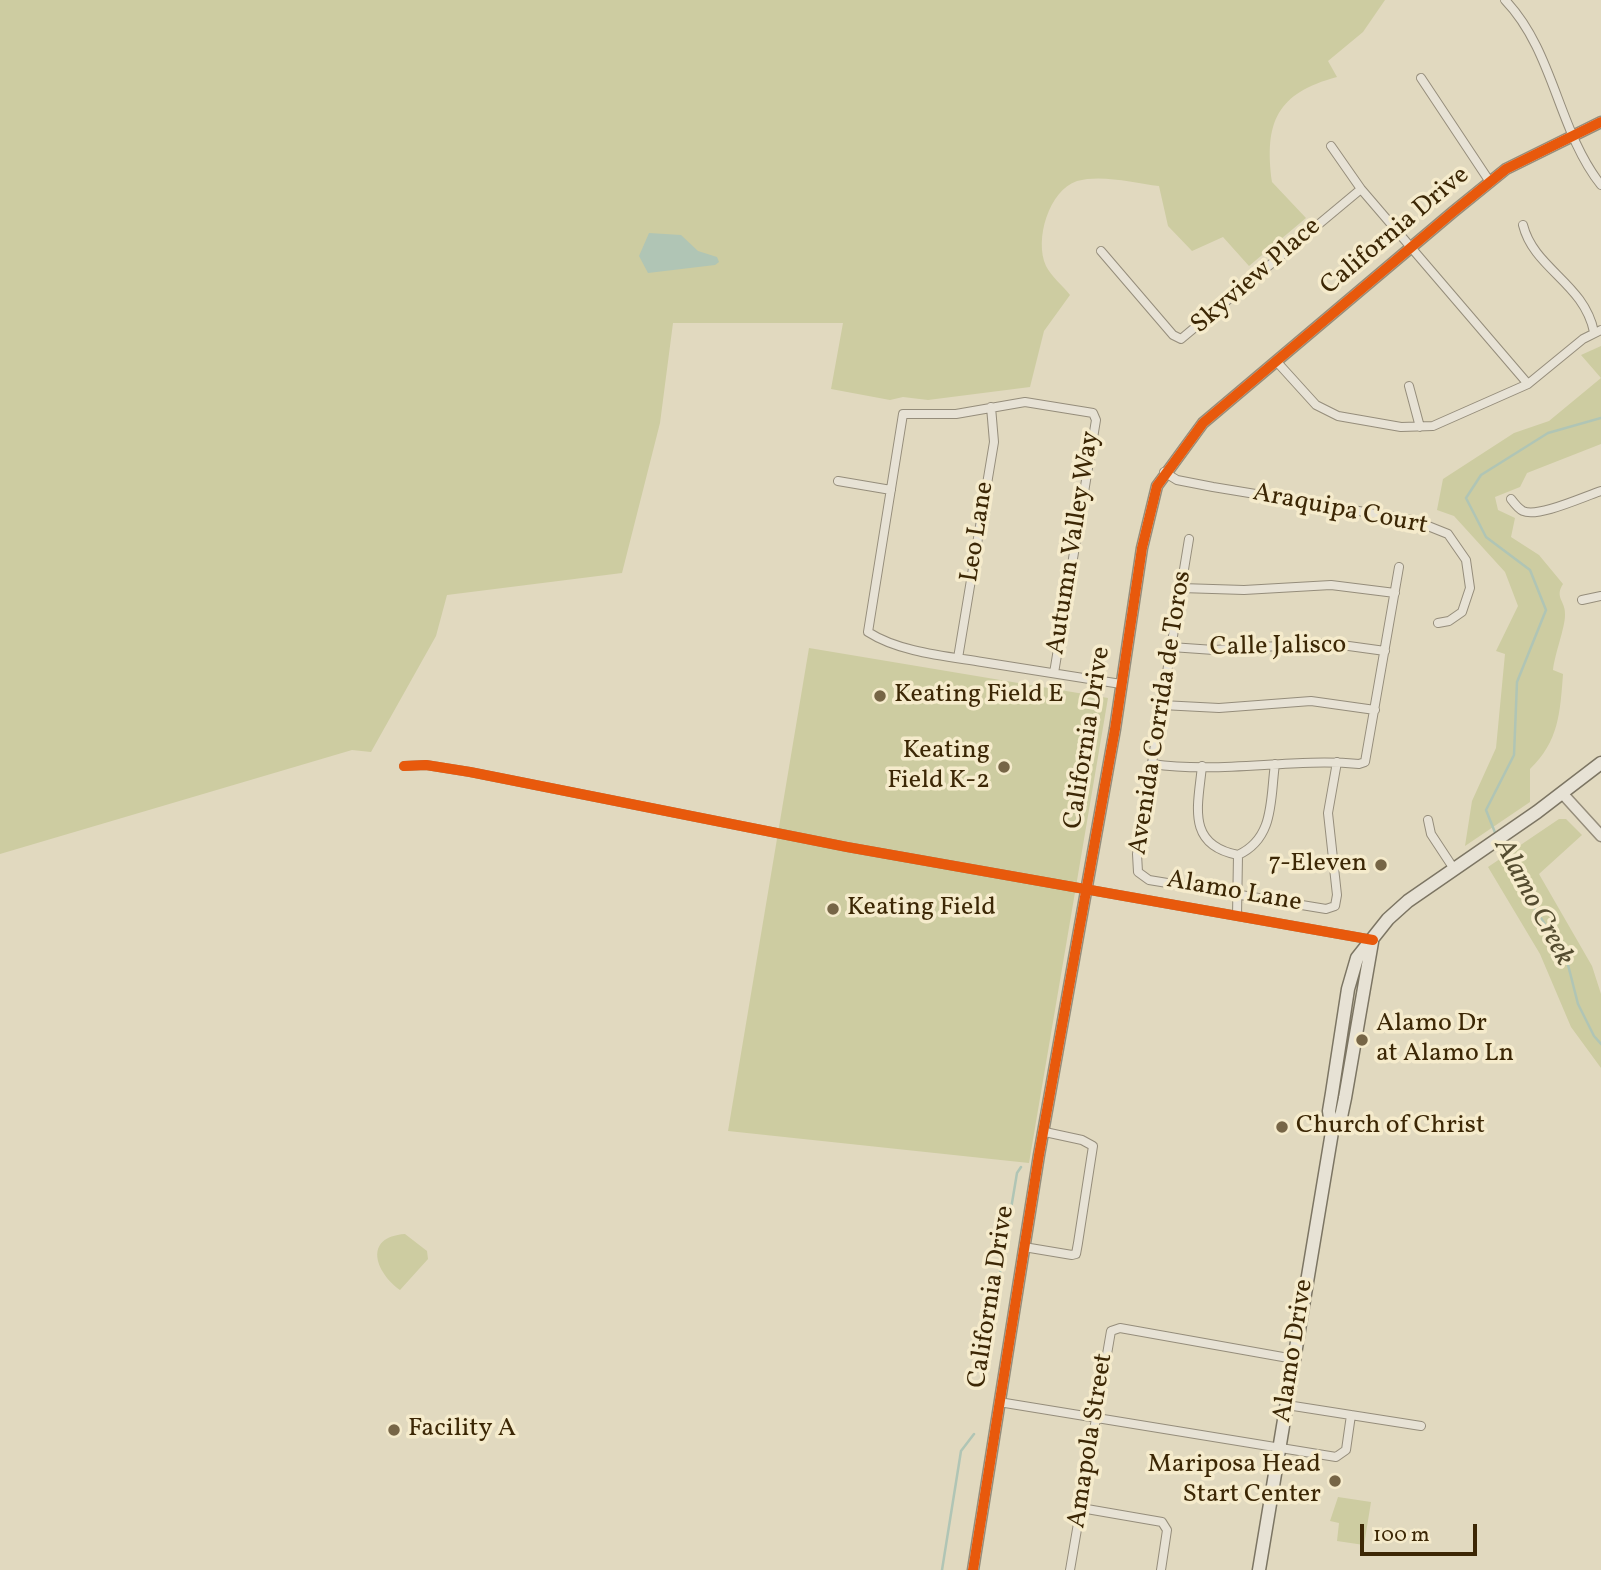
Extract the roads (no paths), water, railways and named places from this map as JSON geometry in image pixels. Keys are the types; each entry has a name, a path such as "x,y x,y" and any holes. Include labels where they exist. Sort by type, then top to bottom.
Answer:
{"main road":[{"name":"Alamo Drive","path":"1259,1570 1332,1132 1329,1111 1343,1021 1357,958 1388,919 1601,763"},
{"name":"Alamo Drive","path":"1332,1132 1341,1116 1373,940"},
{"path":"1341,1116 1339,1097 1346,1037 1343,1021"}],"street":[{"path":"1505,0 1530,35 1589,169 1601,185"},
{"path":"1421,78 1490,182"},
{"name":"California Drive","path":"973,1570 1024,1247 1088,890 1152,499 1164,472 1203,423 1490,182 1506,169 1601,122"},
{"path":"1331,146 1361,189 1528,384"},
{"name":"Skyview Place","path":"1101,251 1172,335 1184,339 1361,189"},
{"path":"1277,362 1316,405 1325,411 1350,419 1420,427 1441,423 1528,384 1598,331 1575,290 1528,242 1523,225"},
{"path":"1409,386 1420,427"},
{"name":"Autumn Valley Way","path":"991,407 1025,402 1093,413 1096,420 1054,673"},
{"path":"991,407 956,414 903,414 868,632 880,640 958,658 1121,684"},
{"name":"Leo Lane","path":"958,658 994,442 991,407"},
{"name":"Araquipa Court","path":"1164,472 1177,480 1213,487 1413,520 1448,534 1466,560 1470,589 1462,612 1454,619 1438,623"},
{"path":"838,481 891,490"},
{"path":"1511,499 1523,511 1546,510 1601,491"},
{"name":"Avenida Corrida de Toros","path":"1189,539 1152,764 1138,872 1149,880 1237,894"},
{"path":"1152,764 1202,766 1365,762 1399,567"},
{"path":"1181,588 1244,590 1331,585 1395,593"},
{"path":"1582,600 1601,596"},
{"name":"Calle Jalisco","path":"1171,647 1214,650 1327,643 1385,651"},
{"path":"1162,705 1219,708 1311,701 1375,710"},
{"path":"1237,894 1326,909 1335,906 1337,895 1328,813 1337,762"},
{"path":"1202,766 1199,826 1203,836 1218,850 1238,855 1253,847 1265,830 1275,764"},
{"name":"Alamo Lane","path":"404,766 426,765 470,772 847,847 1373,940"},
{"path":"1562,793 1601,836"},
{"path":"1428,820 1431,834 1454,869"},
{"path":"1237,916 1238,855"},
{"path":"1024,1247 1076,1254 1093,1146 1082,1140 1045,1132"},
{"name":"Amapola Street","path":"1070,1570 1109,1335 1114,1329 1294,1359"},
{"path":"999,1402 1336,1457 1346,1450 1352,1415"},
{"path":"1287,1405 1421,1426"},
{"path":"1081,1508 1164,1524 1167,1530 1161,1570"}],"waterway":[{"name":"Alamo Creek","path":"1496,835 1486,810 1514,755 1517,682 1546,610 1530,570 1486,537 1466,498 1481,475 1548,433 1601,418"},
{"name":"Alamo Creek","path":"1499,845 1508,867 1566,957 1578,1004 1601,1044"},
{"path":"983,1376 1017,1173 1021,1167"},
{"path":"942,1570 961,1451 974,1434"}],"place":[{"name":"Keating Field E","path":"880,696"},
{"name":"Keating Field K-2","path":"1004,767"},
{"name":"7-Eleven","path":"1381,865"},
{"name":"Keating Field","path":"833,909"},
{"name":"Alamo Dr at Alamo Ln","path":"1362,1040"},
{"name":"Church of Christ","path":"1282,1127"},
{"name":"Facility A","path":"394,1430"},
{"name":"Mariposa Head Start Center","path":"1335,1481"}]}
